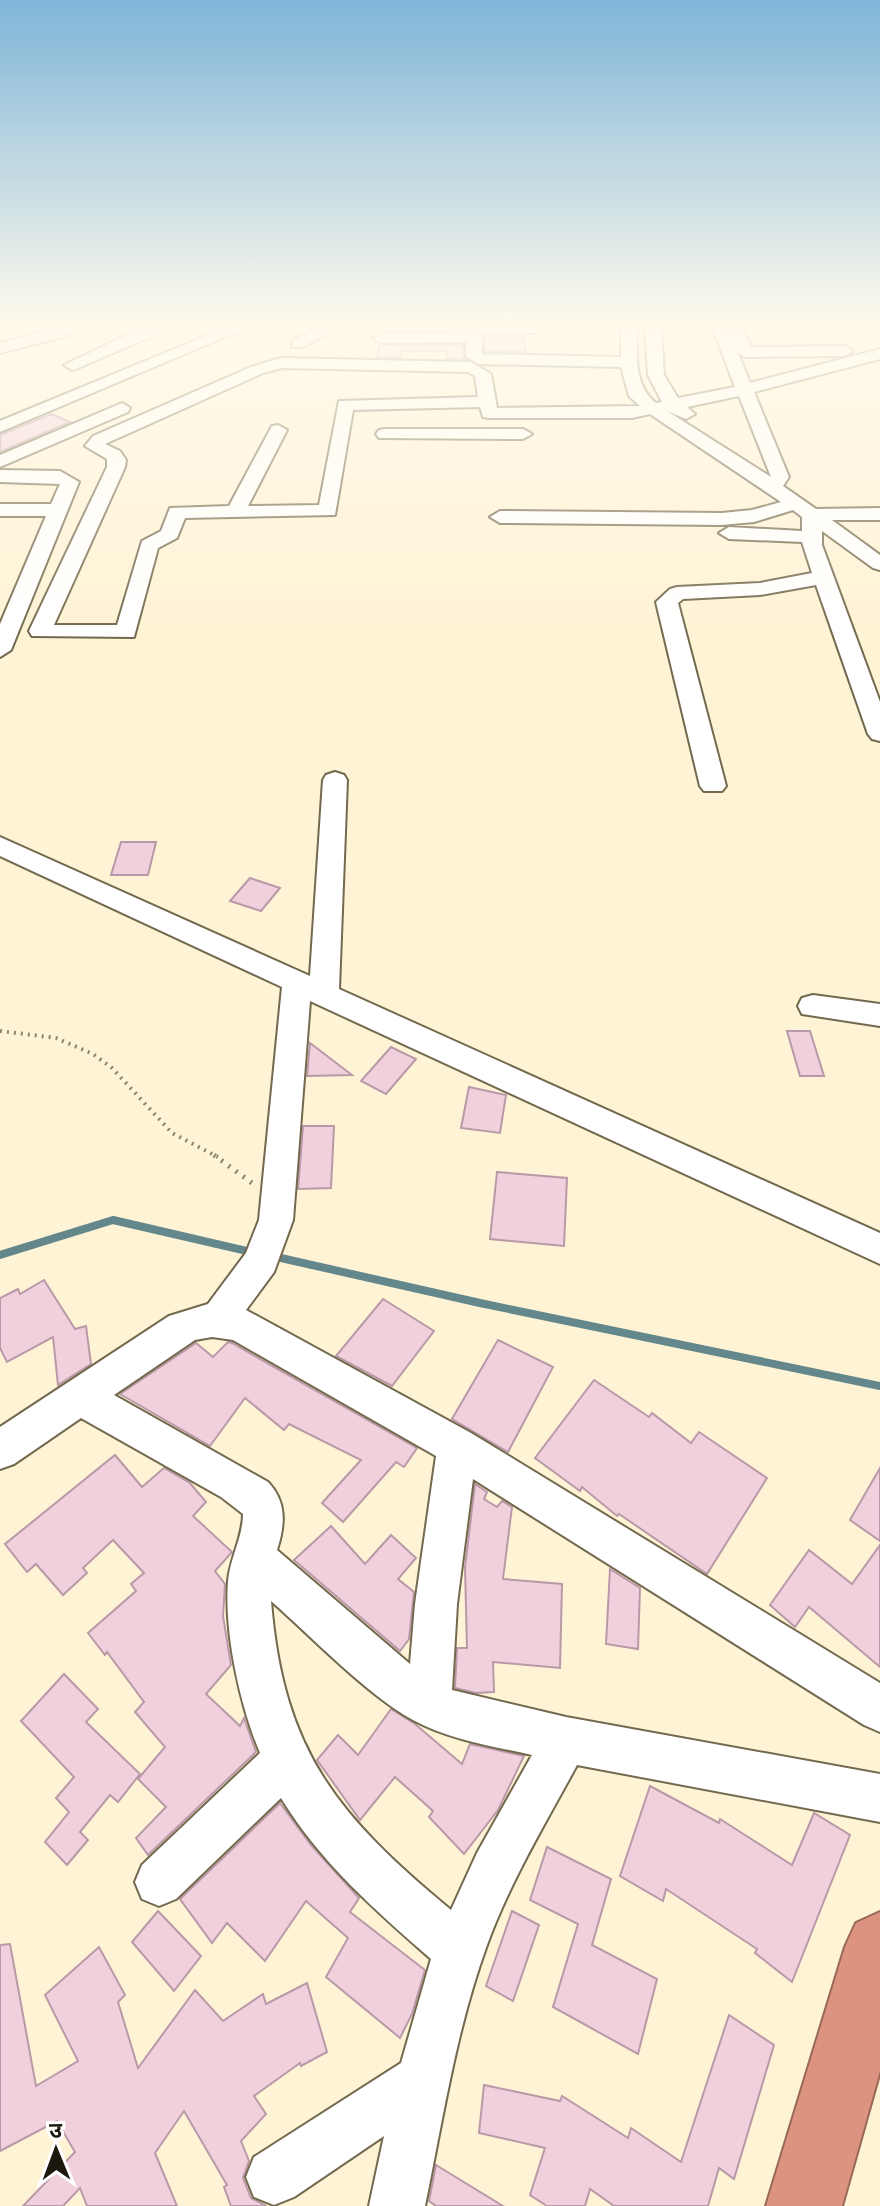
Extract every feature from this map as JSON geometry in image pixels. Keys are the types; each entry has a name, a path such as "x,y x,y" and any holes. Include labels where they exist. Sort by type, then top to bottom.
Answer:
{"highway":[{"path":"804,2206 880,1947"}],"street":[{"path":"0,462 75,429"},
{"path":"124,429 99,440 94,446 117,460 116,467 40,631 126,632 149,545 170,534 177,512 328,511 341,429"},
{"path":"107,453 161,429"},
{"path":"682,429 867,530"},
{"path":"707,429 776,482 806,519 880,564"},
{"path":"757,429 776,482"},
{"path":"235,512 278,430"},
{"path":"385,434 537,434"},
{"path":"660,434 690,434"},
{"path":"0,476 68,479 68,487 0,650"},
{"path":"0,510 58,510"},
{"path":"729,533 840,514 880,514"},
{"path":"500,517 722,519 754,516 806,519"},
{"path":"806,519 880,734"},
{"path":"713,786 667,602 677,593 760,589 824,577"},
{"path":"219,1318 261,1261 277,1213 310,986 335,780"},
{"path":"0,846 880,1249"},
{"path":"813,1006 880,1015"},
{"path":"0,1450 182,1328 201,1319 219,1318 243,1326 457,1447 880,1709"},
{"path":"81,1397 253,1495 262,1506 263,1521 253,1557 250,1598 265,1697 287,1760 307,1798 356,1861 460,1950"},
{"path":"429,1704 436,1604 457,1447"},
{"path":"253,1557 398,1683 429,1704 466,1718 566,1740 880,1798"},
{"path":"397,2206 425,2078 460,1950 502,1859 566,1740"},
{"path":"159,1882 287,1760"},
{"path":"274,2177 425,2078"}],"path":[{"path":"0,1031 56,1038 93,1054 112,1068 172,1133 183,1142 223,1160 277,1213"}],"building":[{"path":"15,429 54,429 0,452 0,435"},
{"path":"121,842 156,842 148,875 111,875"},
{"path":"250,878 280,888 261,911 230,901"},
{"path":"787,1031 810,1031 824,1076 800,1076"},
{"path":"310,1043 352,1075 307,1076"},
{"path":"391,1047 416,1059 386,1094 361,1081"},
{"path":"469,1087 506,1095 500,1133 461,1128"},
{"path":"303,1126 334,1126 331,1188 298,1189"},
{"path":"497,1172 567,1178 564,1246 490,1239"},
{"path":"44,1280 75,1329 86,1326 91,1364 58,1385 53,1337 7,1362 0,1348 0,1298 18,1289 20,1294"},
{"path":"383,1299 434,1331 392,1386 336,1356"},
{"path":"498,1340 553,1367 508,1452 452,1419"},
{"path":"228,1342 417,1448 404,1467 396,1462 343,1522 322,1503 361,1460 289,1424 284,1430 245,1398 210,1446 120,1394 196,1343 213,1357"},
{"path":"594,1380 649,1417 652,1413 691,1443 699,1432 767,1478 707,1574 535,1458"},
{"path":"115,1455 142,1487 164,1468 190,1483 206,1502 193,1516 232,1552 215,1571 225,1584 223,1616 231,1665 206,1694 240,1726 244,1718 256,1752 148,1855 136,1838 166,1807 138,1779 165,1747 135,1712 144,1702 107,1652 105,1655 88,1633 136,1591 131,1584 144,1573 113,1540 83,1568 87,1573 63,1595 36,1564 27,1572 5,1544"},
{"path":"880,1468 880,1541 850,1520"},
{"path":"475,1484 487,1492 484,1499 497,1507 502,1501 512,1507 503,1579 562,1584 560,1668 493,1662 494,1692 476,1693 455,1688 457,1648 467,1648 465,1567"},
{"path":"331,1526 365,1564 391,1535 416,1558 398,1579 414,1592 409,1639 400,1651 294,1560"},
{"path":"880,1545 880,1667 809,1607 795,1627 770,1605 809,1550 852,1584"},
{"path":"610,1569 640,1588 638,1649 606,1644"},
{"path":"64,1674 98,1709 86,1722 140,1774 118,1802 110,1795 80,1832 88,1840 67,1865 45,1842 69,1812 56,1798 74,1777 21,1721"},
{"path":"391,1709 415,1724 462,1764 470,1744 524,1756 498,1810 464,1854 429,1817 433,1811 395,1777 360,1820 317,1760 338,1735 358,1755"},
{"path":"650,1786 719,1823 720,1819 792,1865 814,1813 850,1835 792,1982 755,1953 757,1949 666,1889 663,1901 620,1876"},
{"path":"280,1803 311,1845 359,1898 350,1912 425,1970 412,2014 400,2038 326,1977 348,1938 306,1901 265,1961 227,1923 212,1943 180,1899"},
{"path":"547,1847 611,1879 592,1945 657,1979 638,2054 553,2007 578,1924 530,1900"},
{"path":"158,1911 201,1956 174,1991 132,1942"},
{"path":"512,1911 539,1925 513,2001 486,1986"},
{"path":"10,1944 36,2086 78,2061 45,1995 99,1947 125,1995 118,2002 138,2068 195,1990 223,2021 263,1994 266,2004 307,1983 327,2052 301,2066 300,2063 254,2096 266,2114 241,2141 249,2161 243,2178 251,2198 266,2206 231,2206 224,2187 227,2185 184,2111 155,2153 177,2206 87,2206 80,2188 63,2206 23,2206 75,2152 57,2121 0,2151 0,1945"},
{"path":"729,2015 774,2045 734,2179 719,2168 708,2206 614,2206 590,2189 585,2206 547,2206 530,2195 545,2148 479,2133 484,2085 560,2101 562,2096 628,2138 631,2128 681,2162"},
{"path":"436,2165 503,2206 436,2206 429,2201"}],"waterway":[{"path":"0,1255 113,1220 256,1253"},
{"path":"272,1256 480,1303 880,1386"}]}
